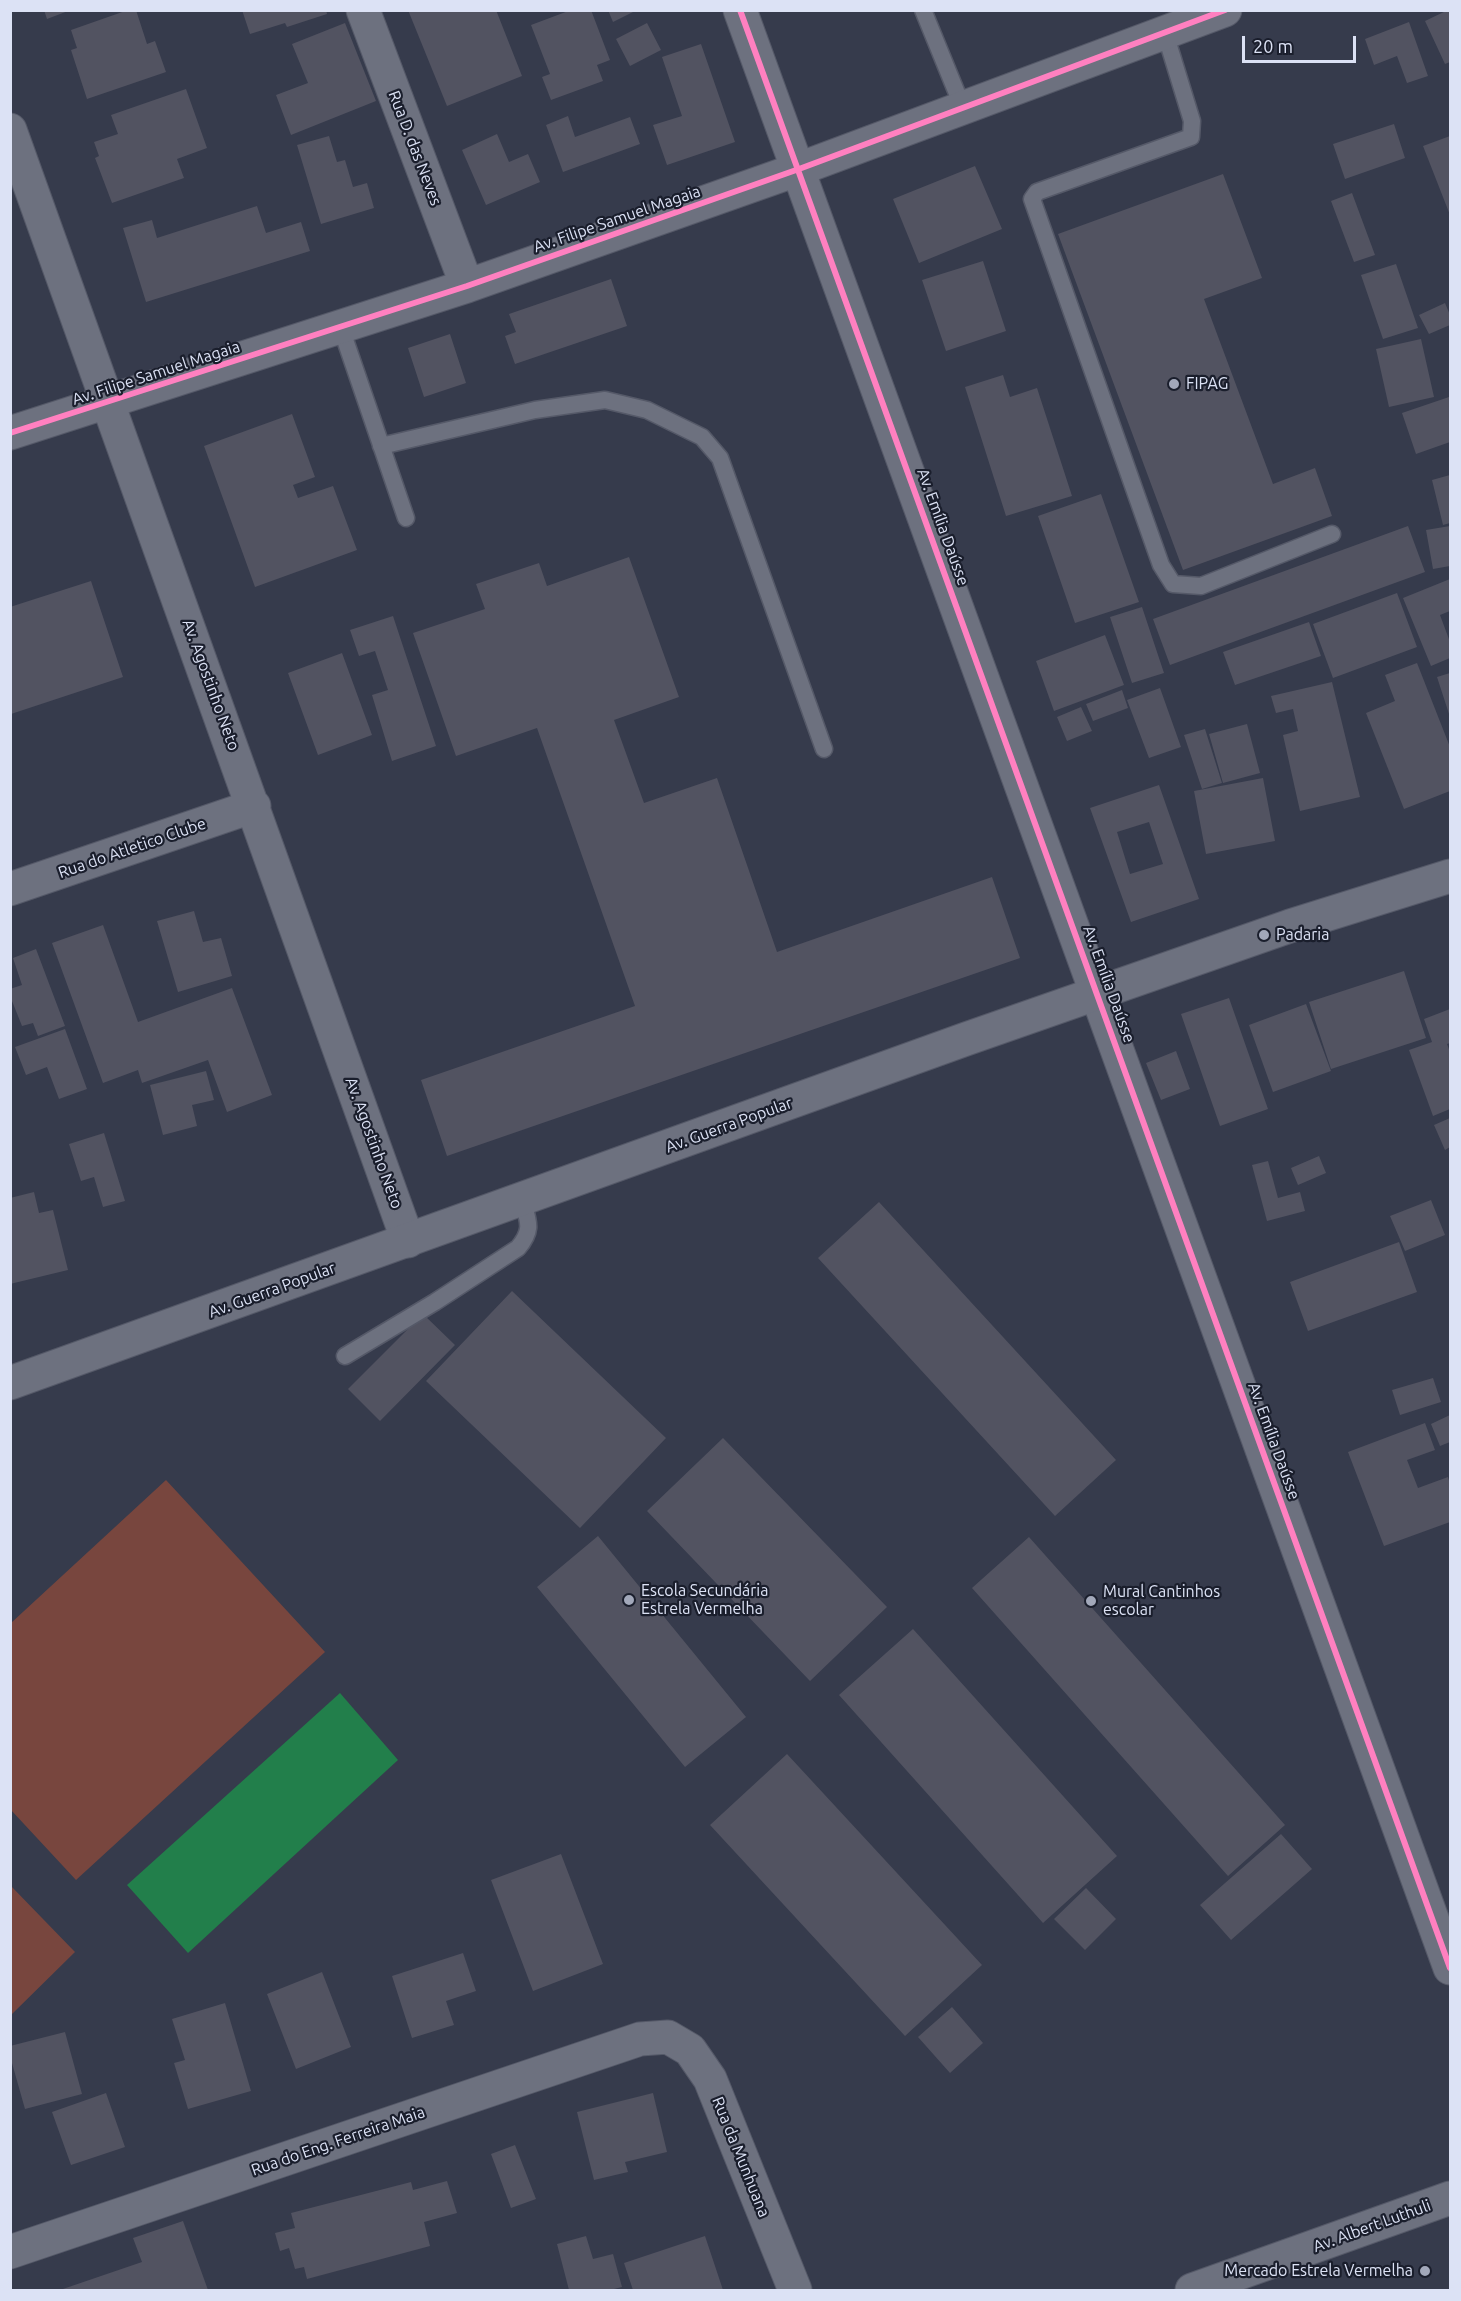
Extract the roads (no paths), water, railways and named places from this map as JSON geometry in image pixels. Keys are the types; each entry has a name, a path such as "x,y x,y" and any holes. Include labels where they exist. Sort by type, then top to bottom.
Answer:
{"street":[{"name":"Rua D. das Neves","path":"363,10 467,286"},
{"name":"Av. Emília Daússe","path":"740,10 1450,1968"},
{"name":"Av. Filipe Samuel Magaia","path":"10,433 467,286 799,169 1225,10"},
{"name":"Av. Agostinho Neto","path":"10,130 408,1241"},
{"name":"Rua do Atletico Clube","path":"10,889 254,806"},
{"name":"Av. Guerra Popular","path":"10,1383 966,1039 1290,926 1450,876"},
{"name":"Rua do Eng. Ferreira Maia","path":"10,2252 640,2039 668,2037"},
{"name":"Rua da Munhuana","path":"668,2037 690,2050 710,2079 795,2290"},
{"name":"Av. Albert Luthuli","path":"1192,2290 1450,2198"}],"lane":[{"path":"923,10 963,108"},
{"path":"1165,33 1192,121 1191,137 1037,192 1032,199 1098,380 1161,566 1173,584 1201,586 1332,534"},
{"path":"340,328 406,518"},
{"path":"381,446 535,410 605,400 647,410 702,437 720,458 824,749"},
{"path":"345,1356 435,1302 518,1248 526,1239 530,1227 522,1199"}],"place":[{"name":"FIPAG","path":"1174,384"},
{"name":"Padaria","path":"1264,935"},
{"name":"Escola Secundária Estrela Vermelha","path":"629,1600"},
{"name":"Mural Cantinhos escolar","path":"1091,1601"},
{"name":"Mercado Estrela Vermelha","path":"1425,2271"}]}
